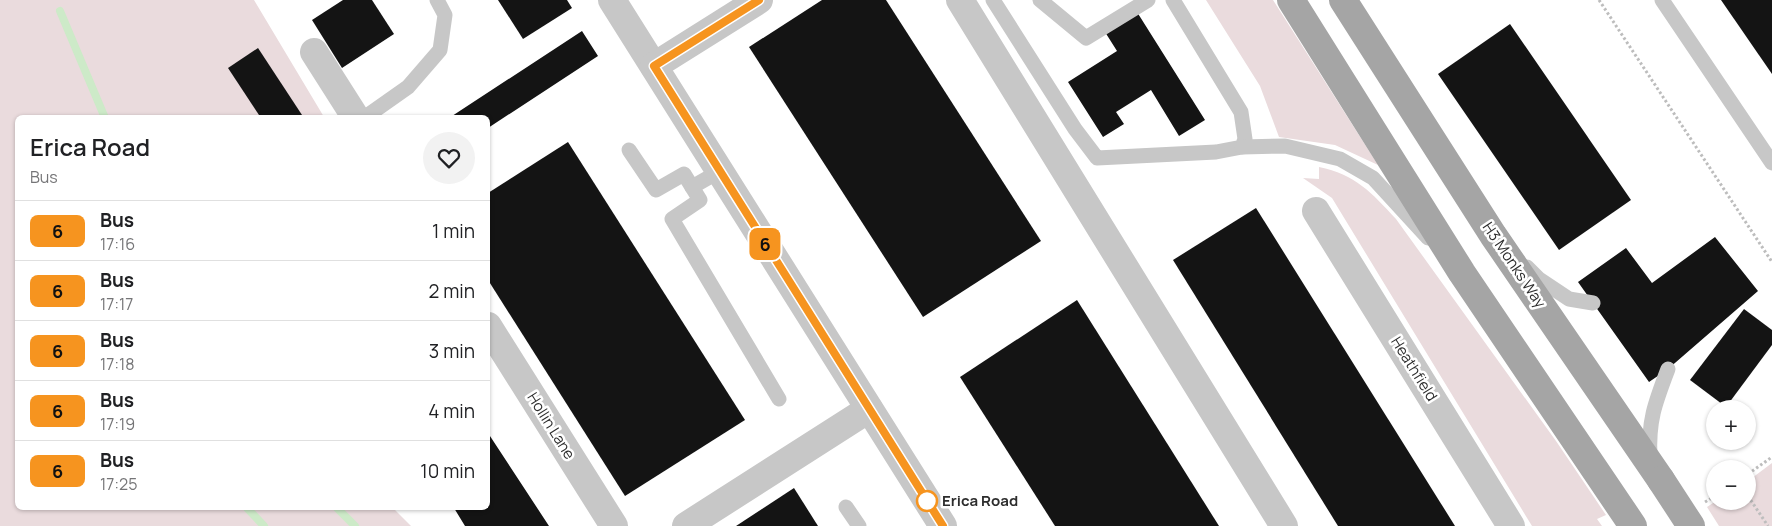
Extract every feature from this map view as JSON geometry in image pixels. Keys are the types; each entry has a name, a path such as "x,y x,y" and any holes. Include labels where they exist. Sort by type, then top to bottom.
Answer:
{"main road":[{"path":"1291,0 1462,273 1629,520"},
{"name":"H3 Monks Way","path":"1343,0 1493,235 1691,526"}],"street":[{"path":"612,0 943,526"},
{"path":"654,66 759,0"},
{"path":"960,0 1284,526"},
{"path":"314,52 354,115"},
{"name":"Heathfield","path":"1316,211 1511,526"},
{"name":"Hollin Lane","path":"490,329 614,526"},
{"path":"686,526 869,409"}],"lane":[{"path":"368,115 408,87 440,50 445,15 437,0"},
{"path":"994,0 1075,129 1098,158 1216,152 1242,147 1285,146 1340,159 1373,178 1462,273"},
{"path":"1040,0 1086,38 1148,0"},
{"path":"1173,0 1241,112 1245,139 1242,147"},
{"path":"1662,0 1772,163"},
{"path":"630,150 656,190 684,174 700,200 672,219 779,399"},
{"path":"692,187 720,171"},
{"path":"1493,235 1540,279 1554,289 1569,299 1593,304"},
{"path":"1656,472 1649,439 1651,419 1668,369"},
{"path":"846,507 859,526"}],"path":[{"path":"1599,0 1772,262"},
{"path":"1756,468 1772,457"},
{"path":"1756,508 1768,526"}],"shaded area":[{"path":"0,0 254,0 323,115 15,115 15,510 395,510 411,526 0,526"},
{"path":"1206,0 1273,0 1378,165 1335,145 1279,137 1260,86"},
{"path":"1319,167 1343,174 1362,186 1396,219 1556,441 1606,515 1597,519 1602,526 1532,526 1332,198 1303,178 1319,179"},
{"path":"1772,463 1772,526 1719,526 1709,510 1756,510 1756,475"}],"building":[{"path":"343,0 372,0 394,34 342,68 312,20"},
{"path":"498,0 567,0 572,8 523,39"},
{"path":"822,0 886,0 1041,241 923,317 749,47"},
{"path":"1721,0 1772,0 1772,74"},
{"path":"1137,12 1205,120 1179,136 1151,90 1116,112 1124,124 1103,137 1068,82 1117,51 1105,32"},
{"path":"1510,24 1631,200 1559,250 1438,74"},
{"path":"582,31 598,56 490,127 490,115 454,115"},
{"path":"258,48 302,115 259,115 228,68"},
{"path":"568,142 745,420 625,496 490,283 490,192"},
{"path":"1256,208 1455,526 1338,526 1173,260"},
{"path":"1715,237 1758,291 1668,369 1649,382 1578,282 1626,248 1652,283"},
{"path":"1077,300 1219,526 1055,526 960,377"},
{"path":"1744,309 1772,330 1772,345 1731,400 1717,400 1690,380"},
{"path":"490,436 549,526 465,526 455,510 490,510"},
{"path":"794,488 818,526 736,526"}],"waterway":[{"path":"60,11 104,115"},
{"path":"249,510 264,526"},
{"path":"339,510 355,526"}],"bus line":[{"name":"6","path":"759,0 654,66 943,526"}],"place":[{"name":"Erica Road","path":"927,501"}]}
